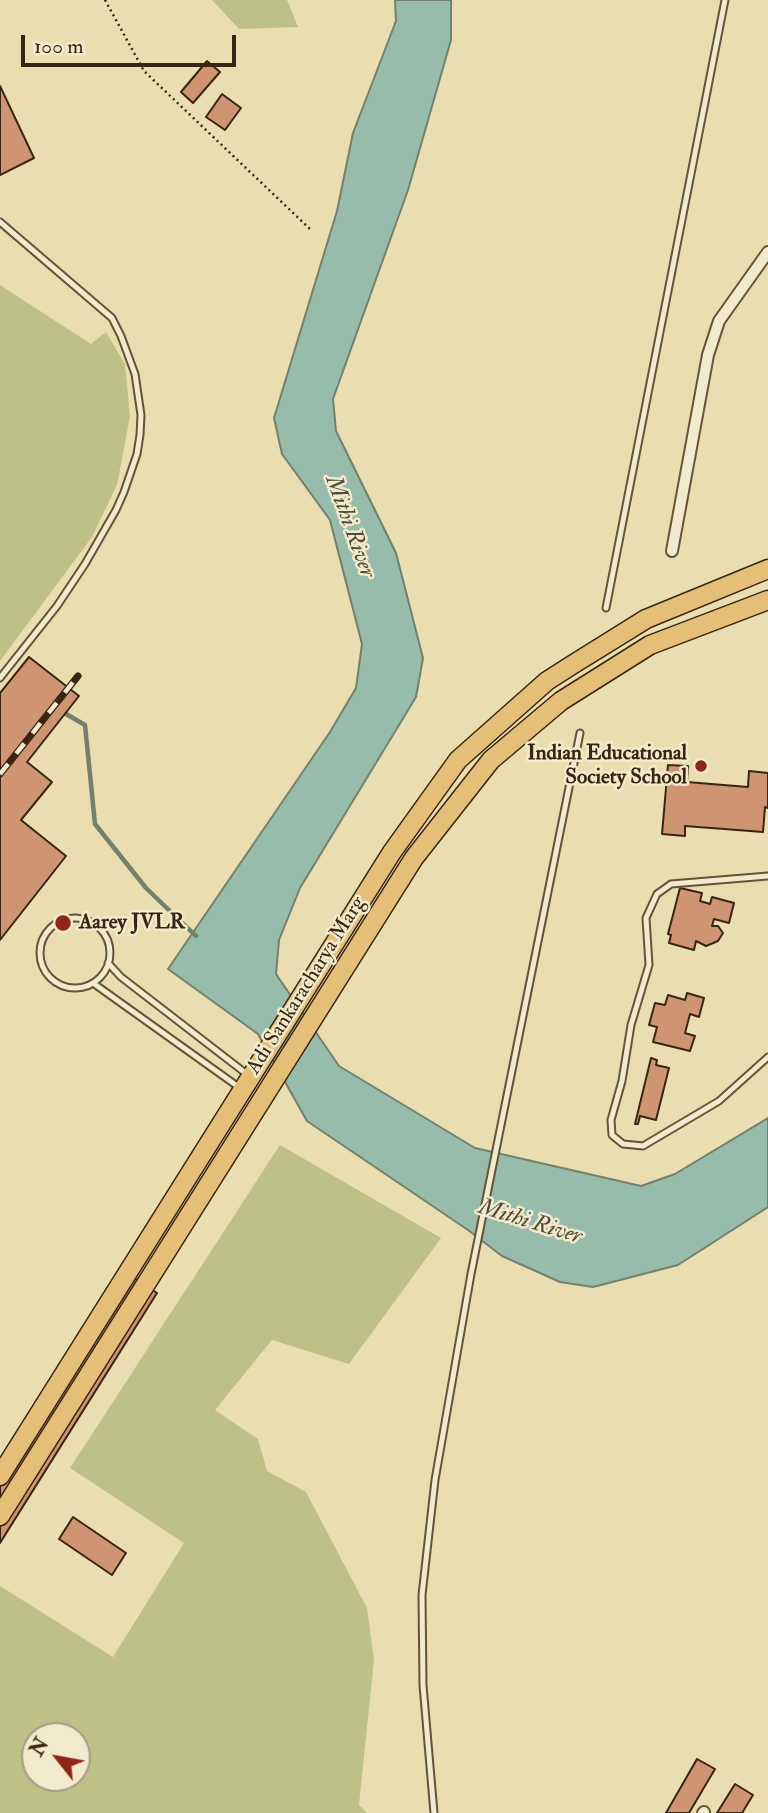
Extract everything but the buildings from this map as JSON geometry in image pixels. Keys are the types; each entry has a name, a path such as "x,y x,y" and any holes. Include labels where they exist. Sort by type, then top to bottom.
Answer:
{"main road":[{"name":"Adi Sankaracharya Marg","path":"0,1476 393,852 458,761 547,681 572,665 646,620 768,569"},
{"name":"Adi Sankaracharya Marg","path":"0,1516 414,858 491,760 561,701 650,645 768,600"}],"street":[{"path":"672,551 708,355 719,321 768,252"}],"lane":[{"path":"606,608 725,0"},
{"path":"0,222 112,318 135,374 141,415 137,454 116,510 57,606 0,678"},
{"path":"434,1813 423,1685 422,1595 435,1480 471,1274 580,733"},
{"path":"768,876 671,884 657,894 646,918 649,965 631,1025 622,1081 611,1120 612,1135 623,1144 643,1146 719,1101 768,1056"},
{"path":"82,919 97,926 107,939 110,956 108,964 100,978 93,983 77,988 61,985 44,967 41,951 51,928 65,920 82,919"},
{"path":"108,964 247,1083"},
{"path":"93,983 247,1083"}],"path":[{"path":"105,0 144,71 310,229"}],"green space":[{"path":"212,0 287,0 298,27 239,29"},
{"path":"0,285 91,344 106,332 125,364 130,416 117,485 92,537 0,661"},
{"path":"280,1145 441,1238 349,1364 272,1340 215,1410 258,1439 267,1471 306,1492 367,1608 374,1660 359,1805 367,1813 0,1813 0,1586 113,1657 184,1543 70,1468"}],"water":[{"name":"Mithi River","path":"395,0 451,0 451,40 408,190 333,399 336,431 396,553 423,658 416,697 300,888 279,940 276,974 339,1066 475,1148 641,1186 675,1174 768,1118 768,1207 678,1265 593,1287 560,1282 502,1256 307,1121 258,1034 168,969 330,732 356,688 362,644 330,520 282,454 274,418 337,211 353,133 396,21"}],"waterway":[{"path":"61,711 85,725 95,824 146,888 196,936"}],"railway":[{"path":"0,774 78,676"}],"place":[{"name":"Indian Educational Society School","path":"701,766"},
{"name":"Aarey JVLR","path":"63,923"}]}
